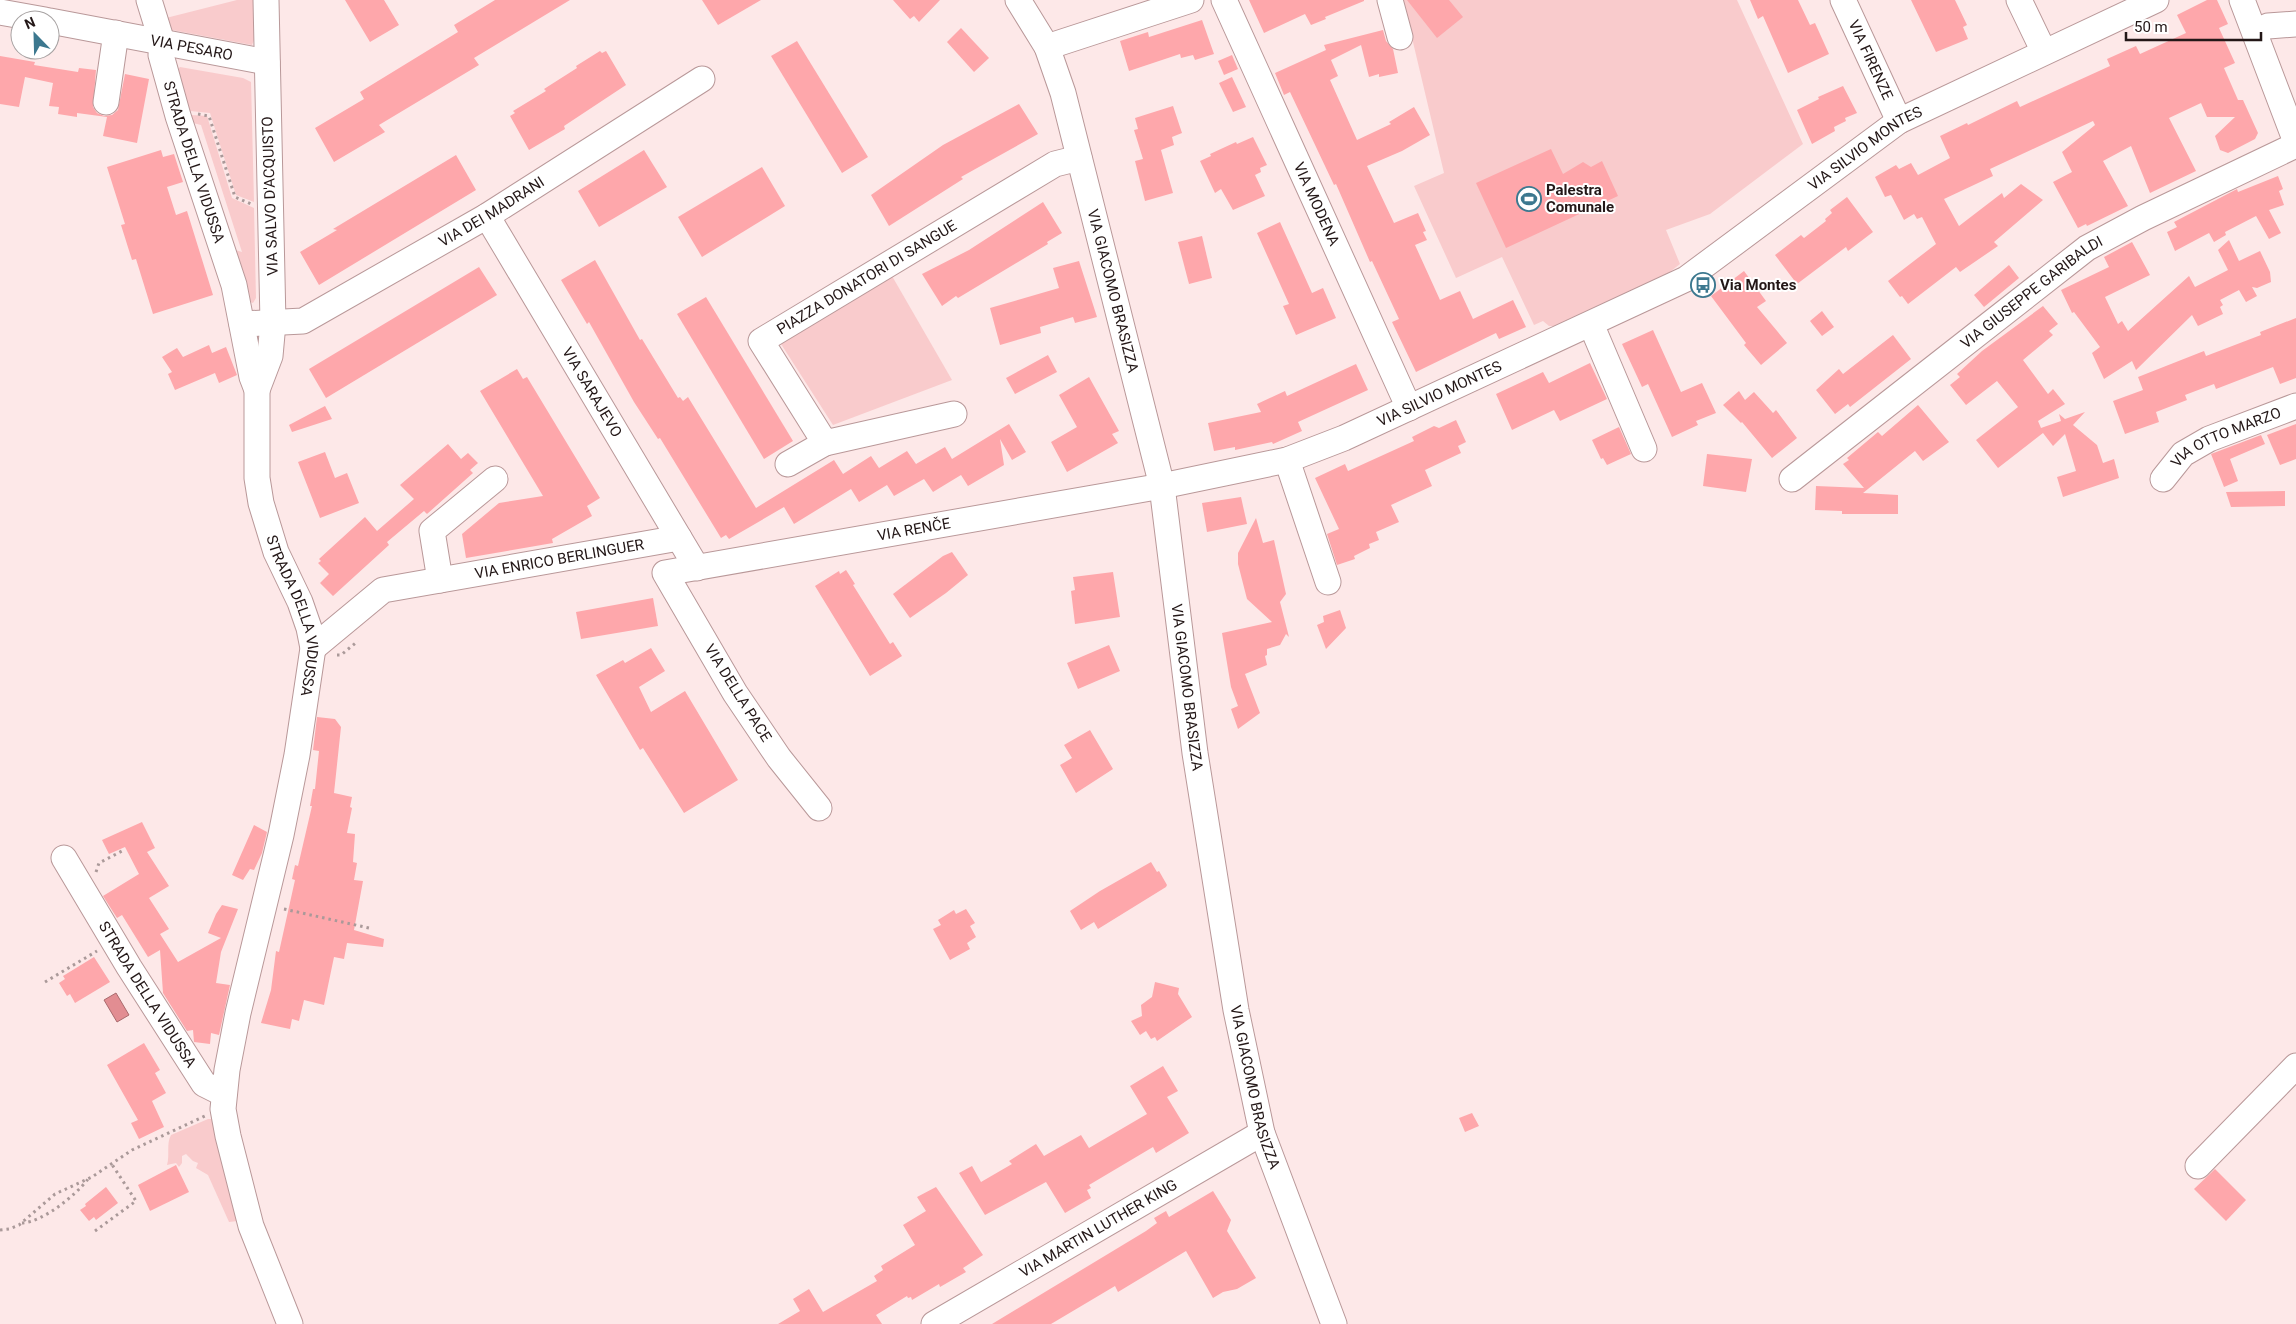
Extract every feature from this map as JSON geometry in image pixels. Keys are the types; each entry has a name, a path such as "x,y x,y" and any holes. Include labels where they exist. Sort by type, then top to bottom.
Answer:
{"street":[{"name":"STRADA DELLA VIDUSSA","path":"149,0 162,42 161,55 178,116 220,240 239,304 252,377 257,390 257,478 267,528 276,552 300,602 309,628 313,648 297,755 281,835 238,1013 224,1101 228,1136 251,1226 290,1324"},
{"name":"VIA SALVO D'ACQUISTO","path":"257,390 270,356 273,323 266,0"},
{"name":"VIA GIACOMO BRASIZZA","path":"1018,0 1046,48 1063,93 1162,486 1195,754 1236,1010 1262,1134 1334,1324"},
{"path":"1046,48 1191,0"},
{"name":"VIA MODENA","path":"1224,0 1409,408"},
{"path":"1390,0 1400,37"},
{"name":"VIA FIRENZE","path":"1843,0 1900,121"},
{"path":"2019,0 2044,52"},
{"name":"VIA SILVIO MONTES","path":"1162,486 1287,460 1344,438 1686,279 1900,121 2156,0"},
{"path":"2242,0 2287,100 2296,144"},
{"name":"VIA PESARO","path":"60,23 267,62"},
{"path":"2256,31 2268,26 2296,24"},
{"path":"106,102 116,33"},
{"name":"VIA DEI MADRANI","path":"273,323 303,321 487,216 702,79"},
{"name":"VIA GIUSEPPE GARIBALDI","path":"1792,479 2087,248 2143,218 2296,144"},
{"name":"PIAZZA DONATORI DI SANGUE","path":"825,443 760,341 1055,164 1078,158"},
{"name":"VIA SARAJEVO","path":"487,216 697,568"},
{"path":"242,324 273,323"},
{"path":"1591,324 1644,449"},
{"name":"VIA OTTO MARZO","path":"2163,479 2183,454 2209,439 2296,406"},
{"path":"788,464 825,443 954,414"},
{"path":"1287,460 1328,582"},
{"path":"440,580 432,531 495,479"},
{"name":"VIA RENČE","path":"665,573 1162,486"},
{"name":"VIA ENRICO BERLINGUER","path":"313,648 383,590 679,538"},
{"name":"VIA DELLA PACE","path":"665,573 735,692 779,758 819,808"},
{"name":"STRADA DELLA VIDUSSA","path":"64,858 129,967 204,1084 224,1101"},
{"path":"2198,1166 2296,1066"},
{"name":"VIA MARTIN LUTHER KING","path":"934,1324 1262,1134"}],"path":[{"path":"178,116 191,113 209,116 235,196 256,206"},
{"path":"80,884 94,875 99,863 122,851"},
{"path":"264,905 369,928"},
{"name":"STRADA DELLA VIDUSSA","path":"45,982 102,948"},
{"path":"0,1230 9,1229 22,1223 54,1194 100,1172 132,1150 224,1101"},
{"path":"95,1231 136,1201 111,1163"},
{"path":"22,1223 30,1223 49,1212 81,1188 89,1178"}],"shaded area":[{"path":"237,0 253,0 254,40 252,45 172,30 166,18"},
{"path":"1403,0 1737,0 1803,144 1710,214 1666,230 1680,264 1666,275 1556,326 1549,326 1543,321 1534,325 1502,257 1456,278 1414,186 1444,173"},
{"path":"180,67 243,78 251,82 254,202 236,195 210,113 190,111 178,69"},
{"path":"191,115 207,116 232,198 254,208 256,298 253,303 250,302 232,249 242,252 201,125 193,123"},
{"path":"892,276 952,380 833,425 781,344"},
{"path":"116,993 129,1015 117,1022 104,1000"},
{"path":"212,1119 219,1127 238,1221 229,1222 208,1175 196,1168 198,1163 186,1154 182,1156 182,1163 179,1167 176,1163 167,1165 171,1135"}],"building":[{"path":"345,0 384,0 399,25 370,42"},
{"path":"495,0 570,0 474,58 479,65 379,125 385,132 334,162 315,128 364,99 360,92 458,32 454,25"},
{"path":"702,0 761,0 718,25"},
{"path":"893,0 940,0 919,22 914,16 910,19"},
{"path":"1249,0 1364,1 1325,17 1326,19 1311,25 1305,14 1264,33"},
{"path":"1407,0 1449,0 1463,17 1437,38"},
{"path":"1750,0 1798,0 1810,25 1815,23 1829,54 1788,73 1763,16 1758,19"},
{"path":"1911,0 1955,0 1967,25 1963,27 1968,39 1936,52"},
{"path":"2207,0 2217,0 2228,24 2219,28 2235,63 2224,68 2238,100 2243,100 2258,133 2255,139 2228,153 2220,150 2215,136 2235,117 2207,117 2201,103 2169,118 2196,171 2150,193 2131,146 2103,161 2128,206 2087,226 2086,224 2078,228 2053,182 2072,172 2062,152 2095,125 2093,121 1990,169 1993,176 1944,199 1959,226 2002,193 2004,198 2021,184 2043,200 1994,242 1998,246 1960,272 1956,267 1908,304 1902,296 1900,297 1888,281 1936,244 1922,217 1917,219 1914,214 1904,220 1891,195 1885,197 1875,177 1896,165 1899,169 1911,163 1918,175 1950,158 1940,136 1967,123 1968,125 2017,101 2020,107 2110,66 2107,59 2136,46 2140,54 2186,33 2177,15"},
{"path":"1202,20 1214,54 1195,60 1193,55 1181,58 1180,54 1129,71 1120,41 1148,32 1149,37"},
{"path":"961,28 989,58 974,72 947,42"},
{"path":"1383,30 1386,41 1393,49 1398,73 1379,77 1379,74 1369,77 1361,45 1331,60 1338,76 1330,80 1357,140 1391,124 1389,122 1414,107 1430,135 1402,151 1367,166 1394,223 1418,213 1426,231 1423,232 1427,240 1415,245 1440,300 1460,291 1473,319 1513,300 1526,327 1499,339 1496,333 1416,372 1392,322 1399,319 1372,261 1370,262 1336,184 1334,185 1290,92 1284,95 1275,73 1326,50 1324,45"},
{"path":"797,41 868,157 842,173 771,56"},
{"path":"600,51 602,53 606,51 626,85 564,126 565,129 529,150 510,116 515,113 513,111 546,91 544,89"},
{"path":"1232,55 1238,69 1224,75 1218,61"},
{"path":"0,56 10,58 10,60 35,62 34,65 78,72 79,68 96,70 93,107 97,113 104,116 112,115 118,110 125,74 149,79 137,143 103,136 107,117 77,113 77,117 58,114 59,107 49,106 53,83 25,77 19,107 0,104"},
{"path":"1232,77 1246,107 1233,112 1219,83"},
{"path":"1843,86 1857,113 1845,118 1846,121 1834,127 1835,131 1812,144 1797,110 1819,99 1818,97"},
{"path":"1019,104 1038,134 961,177 963,179 889,226 871,195 943,145"},
{"path":"1173,106 1182,133 1172,137 1174,145 1161,150 1173,193 1145,201 1135,161 1143,159 1134,130 1138,129 1135,118"},
{"path":"1253,137 1267,165 1260,168 1261,172 1255,175 1265,196 1233,210 1221,189 1215,193 1200,161 1211,156 1210,154 1236,142 1237,144"},
{"path":"1551,149 1563,174 1583,162 1591,167 1602,161 1618,196 1506,248 1476,183"},
{"path":"161,150 163,157 174,154 183,182 167,187 176,215 187,211 213,295 153,314 136,259 132,260 121,225 125,224 107,167"},
{"path":"644,150 667,187 599,227 578,191"},
{"path":"456,155 476,190 319,285 300,252 337,230 333,229"},
{"path":"762,167 785,206 702,257 678,217"},
{"path":"2278,176 2283,189 2279,191 2284,205 2269,210 2281,233 2269,239 2256,216 2225,232 2226,235 2214,242 2209,233 2175,251 2167,232 2177,227 2174,222 2237,189 2238,192"},
{"path":"1847,197 1873,232 1848,251 1846,247 1797,284 1775,255 1801,235 1804,238 1826,221 1825,219 1832,213 1830,210"},
{"path":"1043,202 1062,233 1047,242 1048,244 958,298 956,296 942,306 922,274 969,250"},
{"path":"1280,222 1312,293 1323,288 1336,318 1296,335 1283,306 1289,304 1257,233"},
{"path":"1202,236 1212,278 1189,284 1178,242"},
{"path":"2229,240 2239,261 2260,251 2270,272 2271,282 2257,288 2252,287 2257,296 2246,302 2239,290 2220,300 2223,305 2220,307 2223,314 2198,326 2192,315 2136,370 2132,361 2104,379 2092,353 2100,347 2074,312 2072,313 2061,290 2109,267 2104,257 2132,242 2150,275 2105,297 2118,324 2122,321 2128,331 2189,276 2195,287 2228,270 2218,250"},
{"path":"595,260 640,340 642,339 678,398 680,397 683,401 688,397 756,508 834,460 843,474 871,456 879,468 907,451 916,464 945,447 952,459 1009,424 1026,452 1012,460 1000,439 1004,465 968,486 961,475 933,492 924,479 894,496 887,485 859,502 851,489 794,524 784,507 729,539 726,535 721,538 660,438 658,439 634,402 589,322 587,324 561,280"},
{"path":"1079,261 1097,317 1075,323 1073,317 1040,327 1041,333 1000,345 990,308 1059,288 1053,268"},
{"path":"2009,265 2019,278 1984,307 1974,295"},
{"path":"479,267 497,295 326,398 309,369"},
{"path":"1744,271 1766,301 1757,307 1787,343 1761,365 1744,345 1746,343 1711,296"},
{"path":"706,297 793,441 764,459 677,314"},
{"path":"2043,306 2058,324 2049,331 2053,335 2023,360 2048,394 2053,389 2065,404 2038,421 2041,428 2061,421 2059,414 2065,419 2085,412 2073,425 2097,445 2103,463 2114,459 2119,478 2063,497 2057,477 2076,471 2065,434 2053,446 2043,433 1998,468 1976,440 2018,407 1997,381 1966,405 1950,385 1960,377 1957,374 1982,351"},
{"path":"1822,311 1834,327 1822,336 1810,321"},
{"path":"2296,318 2296,378 2280,384 2273,367 2216,389 2214,384 2185,395 2187,400 2156,412 2159,422 2125,434 2113,401 2143,390 2138,377 2204,351 2206,356 2261,335 2260,332"},
{"path":"1653,330 1681,392 1702,383 1716,413 1696,421 1698,425 1672,437 1648,384 1642,387 1622,344"},
{"path":"1893,335 1911,359 1850,407 1848,404 1835,414 1816,390 1839,369 1843,374"},
{"path":"209,345 212,353 226,347 237,375 219,383 215,373 175,390 168,374 172,372 162,357 177,348 183,357"},
{"path":"1048,355 1057,372 1015,394 1006,378"},
{"path":"1590,363 1607,399 1560,421 1554,410 1512,430 1496,394 1543,372 1549,383"},
{"path":"1356,364 1368,390 1298,422 1302,431 1273,444 1272,442 1235,450 1235,447 1214,451 1208,423 1261,412 1257,404 1285,391 1287,396"},
{"path":"517,369 523,379 527,377 600,498 587,506 592,516 552,539 553,543 466,558 462,534 499,503 543,496 480,391"},
{"path":"1089,377 1119,431 1112,434 1118,443 1067,472 1051,442 1077,427 1059,395"},
{"path":"1739,391 1745,400 1754,392 1773,413 1776,410 1797,438 1772,458 1742,422 1723,405"},
{"path":"1918,405 1949,442 1923,461 1915,451 1863,493 1898,495 1898,514 1842,514 1842,511 1815,510 1816,486 1864,488 1843,464 1849,460 1847,458 1878,432 1882,436"},
{"path":"325,406 332,419 292,432 289,425"},
{"path":"1456,420 1466,442 1458,446 1461,453 1425,470 1432,486 1391,505 1399,522 1376,532 1379,540 1369,544 1370,548 1354,556 1355,559 1337,565 1327,534 1339,529 1315,478 1345,464 1348,471 1414,441 1412,437 1434,426 1439,428"},
{"path":"2296,424 2296,459 2280,465 2267,435"},
{"path":"1619,427 1631,454 1607,465 1603,458 1601,459 1592,440"},
{"path":"2261,435 2265,444 2230,459 2238,481 2224,487 2211,454"},
{"path":"448,444 461,459 468,453 478,463 470,470 473,473 427,514 424,511 387,542 389,545 333,596 320,583 329,574 318,563 321,561 319,559 365,517 377,531 414,499 400,485"},
{"path":"325,452 335,478 347,473 359,503 320,518 298,462"},
{"path":"1707,454 1752,459 1746,492 1703,486"},
{"path":"2285,491 2285,506 2231,507 2226,492"},
{"path":"1241,497 1247,524 1207,532 1202,503"},
{"path":"1256,518 1263,543 1274,540 1286,594 1280,602 1289,637 1286,634 1280,645 1267,649 1267,655 1265,656 1267,665 1245,674 1260,713 1238,729 1231,709 1238,706 1231,687 1222,633 1272,622 1247,599 1238,564 1238,553"},
{"path":"952,552 968,575 910,618 893,594 943,556"},
{"path":"846,570 855,584 853,585 890,644 893,642 902,656 870,676 815,586 839,571 840,574"},
{"path":"1113,572 1120,617 1075,624 1071,591 1075,590 1073,577"},
{"path":"653,598 658,626 581,639 576,612"},
{"path":"1340,610 1346,628 1326,649 1317,625 1324,622 1323,616"},
{"path":"1109,645 1120,671 1078,689 1067,663"},
{"path":"651,648 665,671 639,687 651,712 685,691 738,780 684,813 643,748 640,750 596,675 623,660 625,663"},
{"path":"317,717 335,719 341,727 334,793 352,797 350,807 352,808 347,833 355,834 353,862 357,863 354,880 363,881 354,930 384,939 383,947 347,943 344,959 334,957 324,1005 304,1000 299,1021 292,1019 290,1029 261,1023 271,990 276,951 279,952 295,880 292,879 295,865 298,866 312,806 310,806 313,789 315,789 319,751 313,750"},
{"path":"1090,730 1113,769 1076,793 1060,765 1072,758 1064,745"},
{"path":"142,822 155,848 147,852 169,886 149,898 169,929 160,934 178,962 221,938 208,933 222,905 238,909 221,952 216,983 230,985 219,1035 211,1033 210,1044 194,1042 193,1030 187,1031 163,993 160,950 148,957 122,915 117,918 103,896 139,874 125,847 109,854 102,840"},
{"path":"254,825 267,832 262,853 254,870 250,869 243,880 232,875"},
{"path":"1151,862 1157,872 1159,871 1167,885 1166,887 1098,929 1094,922 1081,930 1070,911 1100,891"},
{"path":"966,909 975,923 970,926 976,937 967,943 970,949 950,960 933,929 941,925 938,920 954,910 956,914"},
{"path":"94,957 110,982 75,1003 70,994 67,996 59,983 65,979 63,976"},
{"path":"1155,982 1179,988 1178,994 1192,1017 1157,1041 1155,1037 1151,1039 1146,1031 1140,1035 1131,1021 1142,1016 1141,1005 1152,997"},
{"path":"144,1043 160,1070 155,1073 166,1093 152,1101 164,1127 139,1139 131,1123 138,1120 107,1065"},
{"path":"1163,1066 1178,1091 1167,1097 1189,1133 1156,1153 1153,1147 1089,1185 1091,1188 1087,1190 1091,1198 1065,1213 1046,1182 985,1215 959,1173 972,1166 981,1182 1012,1164 1009,1161 1036,1144 1044,1156 1081,1135 1089,1148 1147,1114 1130,1086"},
{"path":"1472,1113 1479,1126 1465,1132 1459,1118"},
{"path":"176,1165 189,1192 150,1211 138,1185"},
{"path":"2215,1169 2246,1200 2226,1221 2194,1189"},
{"path":"106,1187 118,1203 96,1220 94,1217 89,1221 80,1210"},
{"path":"936,1187 983,1255 963,1268 966,1272 940,1287 939,1284 912,1300 911,1297 908,1298 907,1296 876,1315 882,1324 778,1324 800,1311 793,1299 809,1289 823,1312 877,1281 874,1276 883,1270 881,1266 915,1245 903,1225 926,1211 917,1197"},
{"path":"1213,1191 1231,1220 1227,1231 1256,1278 1237,1289 1223,1292 1213,1298 1186,1251 1118,1292 1115,1286 1051,1324 992,1324 1146,1231 1157,1223 1154,1218 1166,1211 1169,1217"}],"place":[{"name":"Palestra Comunale","path":"1529,199"},
{"name":"Via Montes","path":"1703,285"}]}
